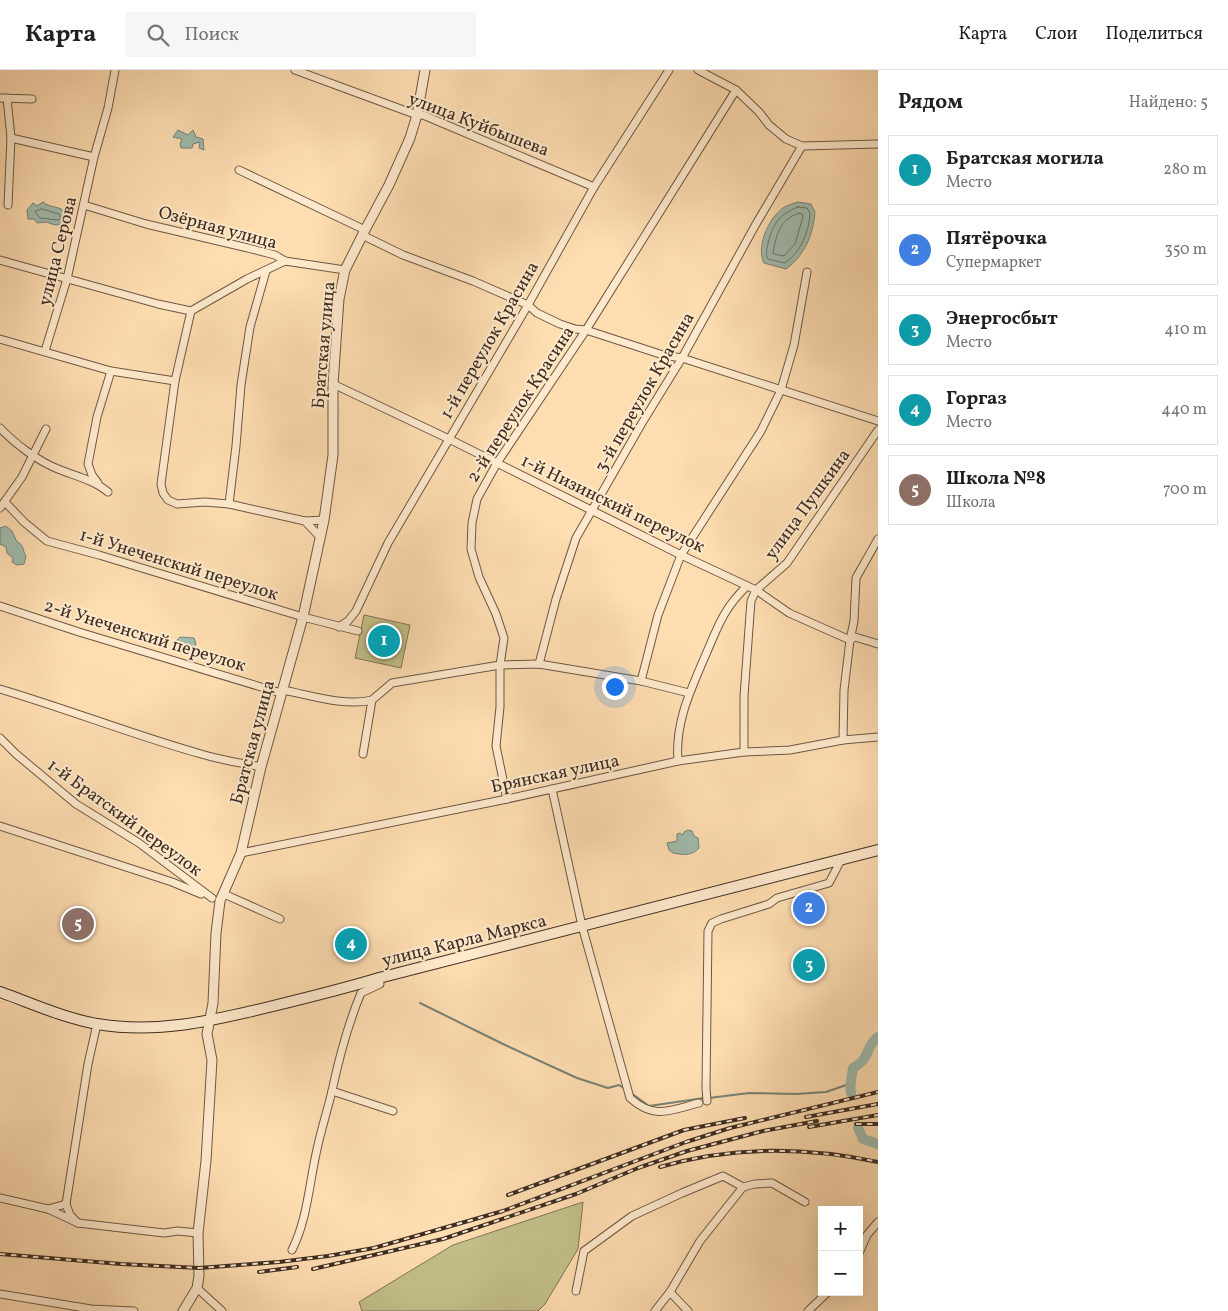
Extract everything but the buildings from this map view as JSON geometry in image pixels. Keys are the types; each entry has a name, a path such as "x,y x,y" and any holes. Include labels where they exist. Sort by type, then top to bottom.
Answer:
{"main road":[{"name":"улица Карла Маркса","path":"0,992 97,1024 166,1028 209,1022 878,850"}],"street":[{"name":"улица Серова","path":"45,351 67,279 94,157 108,108 115,70"},
{"name":"улица Куйбышева","path":"295,70 417,115 423,115 594,187"},
{"name":"Братская улица","path":"196,1288 199,1274 198,1232 206,1161 211,1085 212,1060 207,1034 214,1003 219,898 241,853 261,767 303,617 324,520 333,455 333,384 339,299 346,270 410,138 417,115 425,70"},
{"name":"1-й переулок Красина","path":"339,627 348,621 356,611 388,543 528,306 594,187 669,70"},
{"path":"698,70 736,90 759,112 769,126 786,139 802,146 878,144"},
{"name":"2-й переулок Красина","path":"507,799 496,746 500,707 500,666 504,638 496,614 479,577 471,549 472,523 477,499 497,463 586,330 736,90"},
{"path":"8,205 11,138 3,98 32,99"},
{"path":"11,138 94,157"},
{"name":"3-й переулок Красина","path":"539,664 556,600 576,538 682,358 756,224 802,146"},
{"path":"239,170 364,232 403,254 473,281 528,306 537,313 560,324 586,330 663,356 682,358 878,421"},
{"name":"Озёрная улица","path":"84,205 146,224 248,248 285,261 346,270"},
{"path":"0,260 158,304 191,311 247,279 285,261"},
{"path":"229,504 241,385 250,327 266,271"},
{"path":"641,681 658,615 682,555 761,431 781,390 794,346 807,272"},
{"path":"191,311 175,381 161,484 163,493 168,500 178,504 205,502 229,504 305,521 324,520"},
{"path":"0,339 110,371 175,381"},
{"path":"73,475 81,472 88,464 97,417 110,371"},
{"name":"1-й Низинский переулок","path":"333,384 449,438 756,590 789,613 850,640 855,637 878,644"},
{"path":"0,428 7,436 57,469 100,485"},
{"path":"3,505 22,477 46,429"},
{"name":"улица Пушкина","path":"756,590 787,563 878,430"},
{"path":"88,464 92,475 108,492"},
{"name":"1-й Унеченский переулок","path":"3,505 47,541 303,617 358,631"},
{"path":"305,521 320,537"},
{"path":"843,740 844,690 854,621 856,578 878,539"},
{"path":"678,761 678,731 689,693 717,625 732,600 747,586"},
{"path":"744,752 744,696 747,642 751,601 756,590"},
{"name":"2-й Унеченский переулок","path":"0,606 105,640 282,692 346,702 372,700"},
{"path":"363,754 372,700 392,683 500,666 539,664 641,681 689,693"},
{"path":"0,689 202,755 261,767"},
{"name":"Брянская улица","path":"241,853 507,799 678,761 744,752 790,750 843,740 878,737"},
{"name":"1-й Братский переулок","path":"0,738 16,754 76,804 139,843 219,898"},
{"path":"552,789 582,926 630,1098 647,1110 658,1112 699,1104"},
{"name":"1-й Братский переулок","path":"0,826 219,898"},
{"path":"707,1101 708,931 712,923 769,904 777,898 829,883 841,860"},
{"path":"219,898 280,918"},
{"path":"292,1250 304,1220 320,1135 332,1091 334,1075 352,1014 361,993 380,984 379,978"},
{"path":"78,1223 70,1215 66,1204 88,1062 97,1024"},
{"path":"332,1091 393,1111"},
{"path":"576,1291 584,1251 632,1216 723,1176 743,1187"},
{"path":"655,1311 670,1292 700,1241 743,1187 772,1183 805,1202"},
{"path":"0,1198 48,1209 78,1223 164,1234 178,1231 198,1232"},
{"path":"48,1209 66,1204"},
{"path":"860,1251 867,1235 878,1222"},
{"path":"183,1311 196,1288 222,1311"},
{"path":"670,1292 688,1311"},
{"path":"0,1294 91,1309 134,1311"},
{"path":"808,1311 824,1296"}],"shaded area":[{"path":"364,615 410,625 401,668 355,658"},
{"path":"583,1202 578,1249 545,1304 538,1311 362,1311 359,1302 453,1245"}],"water":[{"path":"178,130 188,135 193,130 196,137 203,139 204,150 199,148 200,142 193,144 192,148 181,148 182,139 173,137"},
{"path":"43,202 63,211 68,221 66,224 37,223 34,219 28,219 27,210 33,203 37,206"},
{"path":"797,202 811,204 815,212 807,244 793,263 786,269 764,263 761,249 768,226 783,208"},
{"path":"6,526 12,531 17,542 22,546 26,556 24,564 17,565 12,562 13,558 7,553 6,547 0,544 0,528"},
{"path":"180,637 194,638 196,644 189,654 179,650 175,642"},
{"path":"688,830 692,831 694,836 698,838 699,848 687,854 673,853 669,850 667,843 677,841 677,834 683,835"}],"waterway":[{"path":"420,1003 577,1078 608,1088 619,1085 625,1089"},
{"path":"851,1093 850,1084 853,1068 863,1060 872,1043 878,1037"},
{"path":"709,1098 749,1093 796,1094 826,1092 849,1084"},
{"path":"631,1093 649,1106 704,1098"},
{"path":"858,1128 863,1139 878,1144"}],"railway":[{"path":"0,1254 199,1268 279,1262 374,1248 503,1211 686,1142 730,1128 878,1092"},
{"path":"806,1117 878,1104"},
{"path":"809,1127 878,1115"},
{"path":"508,1195 684,1130 745,1118"},
{"path":"313,1269 443,1239 576,1194 638,1168 687,1151 763,1131 817,1121"},
{"path":"856,1124 878,1124"},
{"path":"660,1167 714,1155 769,1151 797,1151 878,1162"},
{"path":"259,1272 297,1267"}],"place":[{"name":"Братская могила","path":"384,641"},
{"name":"Пятёрочка","path":"809,908"},
{"name":"Школа №8","path":"78,924"},
{"name":"Горгаз","path":"351,944"},
{"name":"Энергосбыт","path":"809,965"}]}
